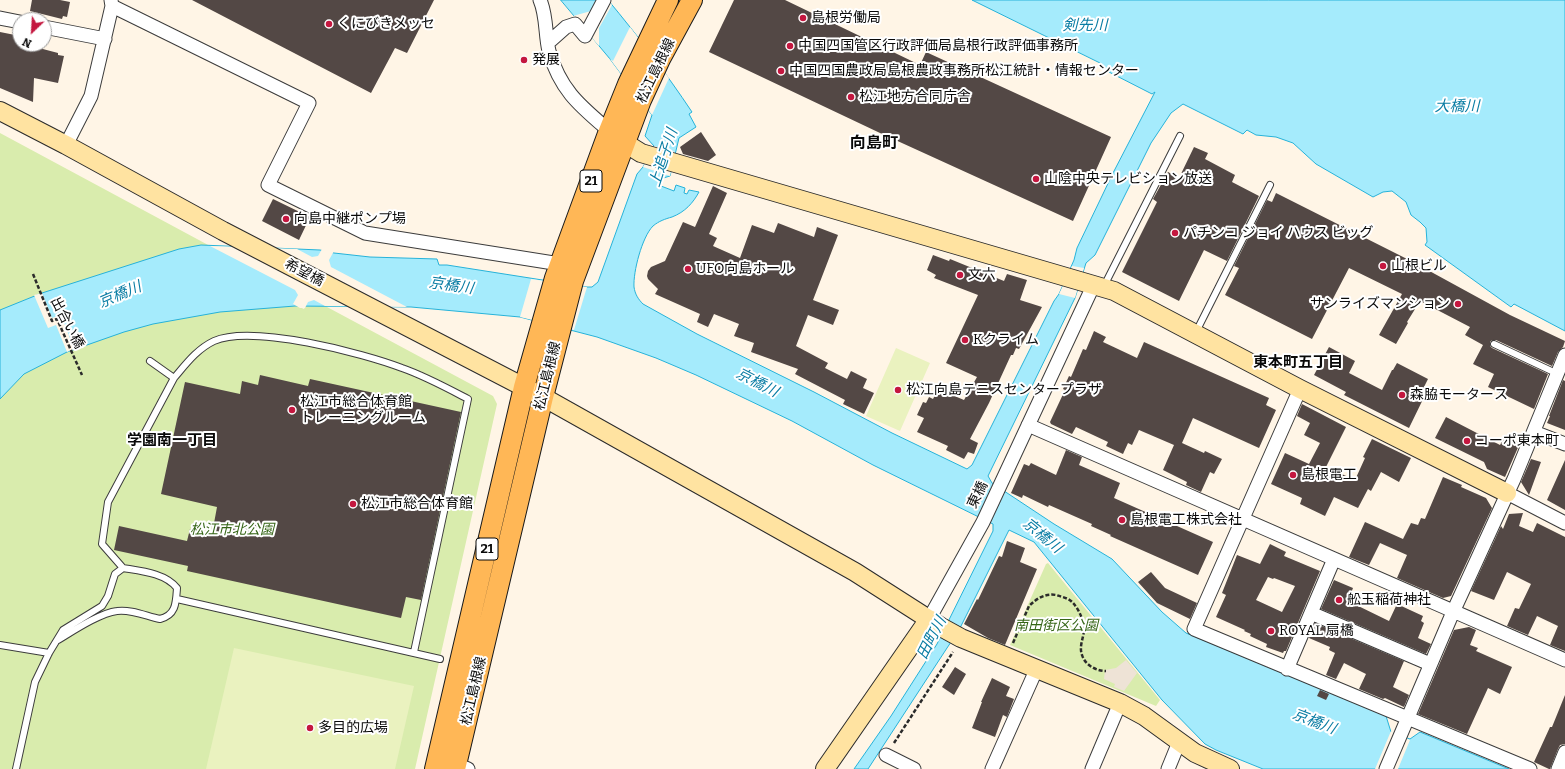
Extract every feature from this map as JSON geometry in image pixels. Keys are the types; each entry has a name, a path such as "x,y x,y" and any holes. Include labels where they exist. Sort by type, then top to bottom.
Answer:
{"main road":[{"name":"松江島根線","path":"460,767 543,397 549,332 562,274 609,130 647,42 668,0"},
{"name":"松江島根線","path":"562,274 633,148 641,100 660,59 692,0"},
{"name":"松江島根線","path":"435,769 524,388 549,332"}],"street":[{"path":"540,0 549,51 561,83 581,107 633,148 708,172 1114,291 1300,389 1565,523"},
{"path":"548,43 566,27 575,24 585,36 604,0"},
{"path":"66,145 91,96 112,3 309,103 268,185 365,233 562,274"},
{"path":"0,18 12,20"},
{"path":"52,29 105,39"},
{"name":"希望橋","path":"0,111 66,145 223,231 543,397 855,572 935,623 960,637 1120,703 1144,716 1195,753 1230,769"},
{"name":"東橋","path":"935,623 1094,285"},
{"path":"1386,769 1430,664 1534,432 1562,365"},
{"path":"1300,389 1194,629 1530,769"},
{"path":"1028,425 1565,660"},
{"path":"1534,432 1565,444"},
{"path":"1287,669 1334,559"},
{"path":"1311,613 1430,664"},
{"path":"825,769 935,623"},
{"path":"992,769 1037,668"},
{"path":"1092,769 1120,703"},
{"path":"1168,769 1179,742"},
{"path":"1558,769 1565,752"},
{"path":"886,755 914,769"}],"lane":[{"path":"1094,285 1180,136"},
{"path":"1195,334 1270,185"},
{"path":"58,640 108,613 126,611 160,619 174,610 177,599 177,588 172,582 165,578 122,568 102,544 108,502 174,378 192,357 215,340 229,337 255,336 306,342 363,355 403,368 468,399 414,652"},
{"path":"1494,344 1562,365"},
{"path":"150,361 174,378"},
{"path":"16,769 35,682 49,653 63,630 102,606 108,596 115,574 122,568"},
{"path":"177,599 440,659"},
{"path":"0,645 49,653"}],"path":[{"name":"出合い橋","path":"33,274 52,321 57,319 82,375"},
{"path":"1011,647 1029,606 1044,596 1058,596 1073,602 1080,615 1084,628 1081,647 1084,659 1094,669 1106,671"},
{"path":"886,755 946,666 960,637"}],"green space":[{"name":"松江市北公園","path":"0,133 210,246 293,304 304,309 308,302 314,300 493,396 497,404 415,769 0,769"},
{"name":"松江向島テニスセンタープラザ","path":"896,348 930,363 900,431 866,416"},
{"name":"南田街区公園","path":"1048,563 1160,700 1156,706 1010,645 1046,564"},
{"name":"多目的広場","path":"234,648 414,686 395,769 206,769"}],"shaded area":[{"path":"1126,660 1137,673 1124,691 1114,687 1115,684 1104,679 1105,670 1116,668"}],"water":[{"path":"561,0 608,0 652,55 682,97 692,112 689,114 696,127 679,138 670,176 660,179 661,186 674,191 676,185 685,188 684,193 687,194 689,190 699,192 685,210 655,224 645,238 639,255 634,281 635,292 641,302 697,334 814,392 892,433 967,469 972,465 1054,301 1059,294 1074,260 1077,248 1113,173 1155,92 1152,94 1105,70 1100,63 972,0 1565,0 1565,331 1514,304 1511,307 1425,245 1427,242 1426,228 1411,215 1406,202 1392,191 1383,192 1373,197 1316,164 1293,143 1276,137 1256,135 1247,130 1243,134 1183,104 1171,113 1151,143 1095,255 1086,263 1075,298 988,476 992,483 1054,524 1112,559 1162,612 1186,633 1386,716 1391,732 1410,739 1420,732 1509,769 1263,769 1216,750 1205,744 1162,700 1034,542 1009,530 959,630 868,769 854,769 891,716 937,644 993,531 993,524 873,465 792,421 696,375 656,358 597,337 520,317 411,307 295,306 220,312 153,324 124,332 67,352 24,374 0,399 0,310 42,293 179,249 201,245 320,250 370,257 437,259 439,265 592,287 598,282 637,174 643,167 654,146 645,136 652,115 610,59"}],"pier":[{"path":"608,0 612,5 599,28 599,46 573,16 591,11"},
{"path":"630,27 669,78 652,115 610,59 613,61"},
{"path":"654,146 675,152 670,176 643,167"},
{"path":"210,246 297,249 312,257 318,256 322,249 334,251 329,260 331,267 407,307 325,306 314,300 308,302 305,308 300,308 293,304 298,295 295,290"},
{"path":"1072,266 1084,268 1075,298 1059,294"},
{"path":"531,279 587,287 574,330 520,317"},
{"path":"42,293 52,318 61,315 74,349 67,352 56,325 48,328 34,295"},
{"path":"1391,731 1410,740 1398,769 1375,769"}],"building":[{"path":"32,0 60,0 70,2 67,17 63,16 62,19 52,16 52,12 30,11"},
{"name":"くにびきメッセ","path":"192,0 434,0 407,53 395,48 371,93"},
{"path":"734,0 785,0 920,65 926,52 1111,137 1073,221 880,133 709,52"},
{"path":"0,32 12,34 12,52 52,51 58,53 58,55 64,56 58,83 34,78 33,102 0,88"},
{"path":"701,132 716,155 708,161 683,154 680,147"},
{"name":"パチンコ ジョイ ハウス ビッグ","path":"1194,147 1208,153 1205,159 1235,175 1232,182 1259,196 1227,261 1204,250 1179,301 1122,272 1157,202 1153,199 1168,172 1179,178"},
{"path":"713,186 727,193 709,234 717,238 713,246 740,258 752,225 774,233 778,223 814,237 817,227 838,235 813,300 839,310 833,325 808,315 796,346 828,363 825,368 847,379 851,371 867,379 863,388 874,393 864,414 843,404 845,400 795,374 798,369 751,352 754,343 734,336 739,324 714,314 708,327 697,322 700,314 655,294 658,289 648,279 648,271 651,267 665,261 683,222 695,227"},
{"path":"1276,193 1413,262 1510,315 1565,341 1552,366 1496,340 1492,340 1490,342 1490,346 1492,348 1548,374 1534,409 1488,387 1494,374 1473,364 1483,345 1465,335 1470,327 1420,301 1396,344 1379,335 1402,294 1349,268 1312,339 1225,295 1239,268 1234,266 1267,200 1272,202"},
{"name":"向島中継ポンプ場","path":"273,199 310,217 299,240 262,221"},
{"path":"933,255 949,261 950,259 1004,281 1007,274 1027,280 1020,300 1042,307 1019,349 1016,348 1013,355 1011,355 989,403 970,439 978,443 974,454 968,452 964,459 946,450 948,446 917,432 924,418 917,415 923,402 926,403 929,397 933,399 938,389 964,400 977,377 946,363 978,295 934,278 936,275 927,270"},
{"path":"1094,331 1106,337 1103,342 1137,358 1144,342 1269,398 1266,405 1276,410 1259,448 1193,418 1182,443 1222,459 1214,474 1210,472 1201,492 1186,485 1187,482 1163,470 1174,445 1139,430 1132,445 1128,443 1123,454 1106,446 1108,442 1076,427 1072,434 1051,424 1050,422 1065,390 1063,389 1069,376 1071,377 1083,349 1086,350"},
{"path":"1329,347 1355,361 1349,373 1382,390 1397,363 1428,379 1424,387 1428,389 1409,428 1344,395 1346,392 1314,375"},
{"name":"松江市総合体育館","path":"260,375 308,386 310,379 461,412 421,600 406,597 401,618 187,571 188,566 114,550 119,526 187,541 190,529 212,534 217,507 161,494 185,382 240,394 242,381 258,385"},
{"path":"1563,380 1565,381 1565,430 1547,423"},
{"path":"1302,404 1346,427 1326,467 1355,480 1365,458 1363,457 1372,439 1411,458 1399,482 1381,472 1371,491 1368,489 1358,508 1334,497 1325,516 1300,504 1302,498 1271,484 1285,453 1309,464 1320,443 1304,435 1310,423 1297,416"},
{"name":"コーポ東本町","path":"1446,417 1500,445 1505,436 1520,443 1505,477 1487,469 1484,462 1435,438"},
{"name":"島根電工株式会社","path":"1066,450 1082,457 1079,465 1120,483 1114,498 1213,542 1198,575 1110,536 1111,535 1091,526 1092,524 1049,505 1048,507 1023,495 1022,498 1011,493 1024,464 1029,466 1031,463 1056,475"},
{"path":"1531,459 1541,462 1529,495 1521,482"},
{"path":"1565,460 1565,510 1547,500"},
{"path":"1443,477 1486,498 1492,508 1451,596 1443,598 1397,578 1407,555 1380,543 1369,565 1349,557 1365,522 1403,539 1411,523 1418,525 1421,518 1425,519"},
{"path":"1523,513 1519,526 1533,532 1537,523 1565,537 1565,651 1550,645 1558,626 1537,616 1528,635 1507,626 1515,608 1519,609 1531,584 1507,572 1494,600 1471,591 1501,526 1503,529 1509,514"},
{"path":"1007,541 1025,548 1020,562 1037,569 1005,645 988,638 964,624 977,599 978,600 999,556 1002,557"},
{"path":"1270,544 1286,552 1284,556 1320,571 1286,651 1283,653 1266,647 1267,644 1250,636 1251,634 1244,631 1245,630 1216,617 1226,595 1222,593 1237,555 1260,564","holes":["1268,577 1274,578 1295,586 1282,612 1256,600"]},
{"path":"1151,572 1165,588 1197,603 1190,619 1157,603 1138,582"},
{"path":"1334,580 1353,588 1348,601 1389,621 1397,604 1423,616 1421,621 1424,623 1418,638 1431,644 1426,654 1321,609"},
{"path":"1315,623 1404,661 1393,687 1409,695 1404,707 1385,698 1383,699 1359,689 1366,674 1344,663 1336,679 1326,675 1335,653 1329,650 1330,647 1309,638"},
{"path":"1469,627 1476,630 1470,645 1478,648 1476,651 1512,667 1500,694 1488,688 1467,734 1418,714 1454,630"},
{"path":"955,667 966,674 954,695 942,687"},
{"path":"992,678 1010,687 1006,696 1014,699 1007,717 1003,715 995,737 972,728 981,702"},
{"path":"1320,690 1329,694 1326,700 1317,696"},
{"path":"1565,695 1565,744 1560,745 1549,769 1534,762 1550,727 1552,727"}],"place":[{"name":"島根労働局","path":"803,18"},
{"name":"くにびきメッセ","path":"329,24"},
{"name":"中国四国管区行政評価局島根行政評価事務所","path":"790,46"},
{"name":"発展","path":"524,60"},
{"name":"中国四国農政局島根農政事務所松江統計・情報センター","path":"781,71"},
{"name":"松江地方合同庁舎","path":"851,97"},
{"name":"山陰中央テレビション放送","path":"1036,179"},
{"name":"向島中継ポンプ場","path":"286,219"},
{"name":"パチンコ ジョイ ハウス ビッグ","path":"1175,233"},
{"name":"山根ビル","path":"1383,266"},
{"name":"UFO向島ホール","path":"688,269"},
{"name":"文六","path":"960,275"},
{"name":"サンライズマンション","path":"1458,304"},
{"name":"Kクライム","path":"965,340"},
{"name":"松江向島テニスセンタープラザ","path":"898,390"},
{"name":"森脇モータース","path":"1402,395"},
{"name":"松江市総合体育館 トレーニングルーム","path":"292,410"},
{"name":"コーポ東本町","path":"1467,441"},
{"name":"島根電工","path":"1293,475"},
{"name":"松江市総合体育館","path":"353,504"},
{"name":"島根電工株式会社","path":"1122,520"},
{"name":"舩玉稲荷神社","path":"1339,600"},
{"name":"ROYAL 扇橋","path":"1271,631"},
{"name":"多目的広場","path":"310,728"}],"district":[{"name":"向島町","path":"874,144"},
{"name":"東本町五丁目","path":"1298,363"},
{"name":"学園南一丁目","path":"172,441"}],"water label":[{"name":"剣先川","path":"1085,26"},
{"name":"大橋川","path":"1457,107"},
{"name":"上追子川","path":"664,158"},
{"name":"京橋川","path":"451,286"},
{"name":"京橋川","path":"120,295"},
{"name":"京橋川","path":"757,383"},
{"name":"京橋川","path":"1042,536"},
{"name":"田町川","path":"932,638"},
{"name":"京橋川","path":"1314,722"}]}
